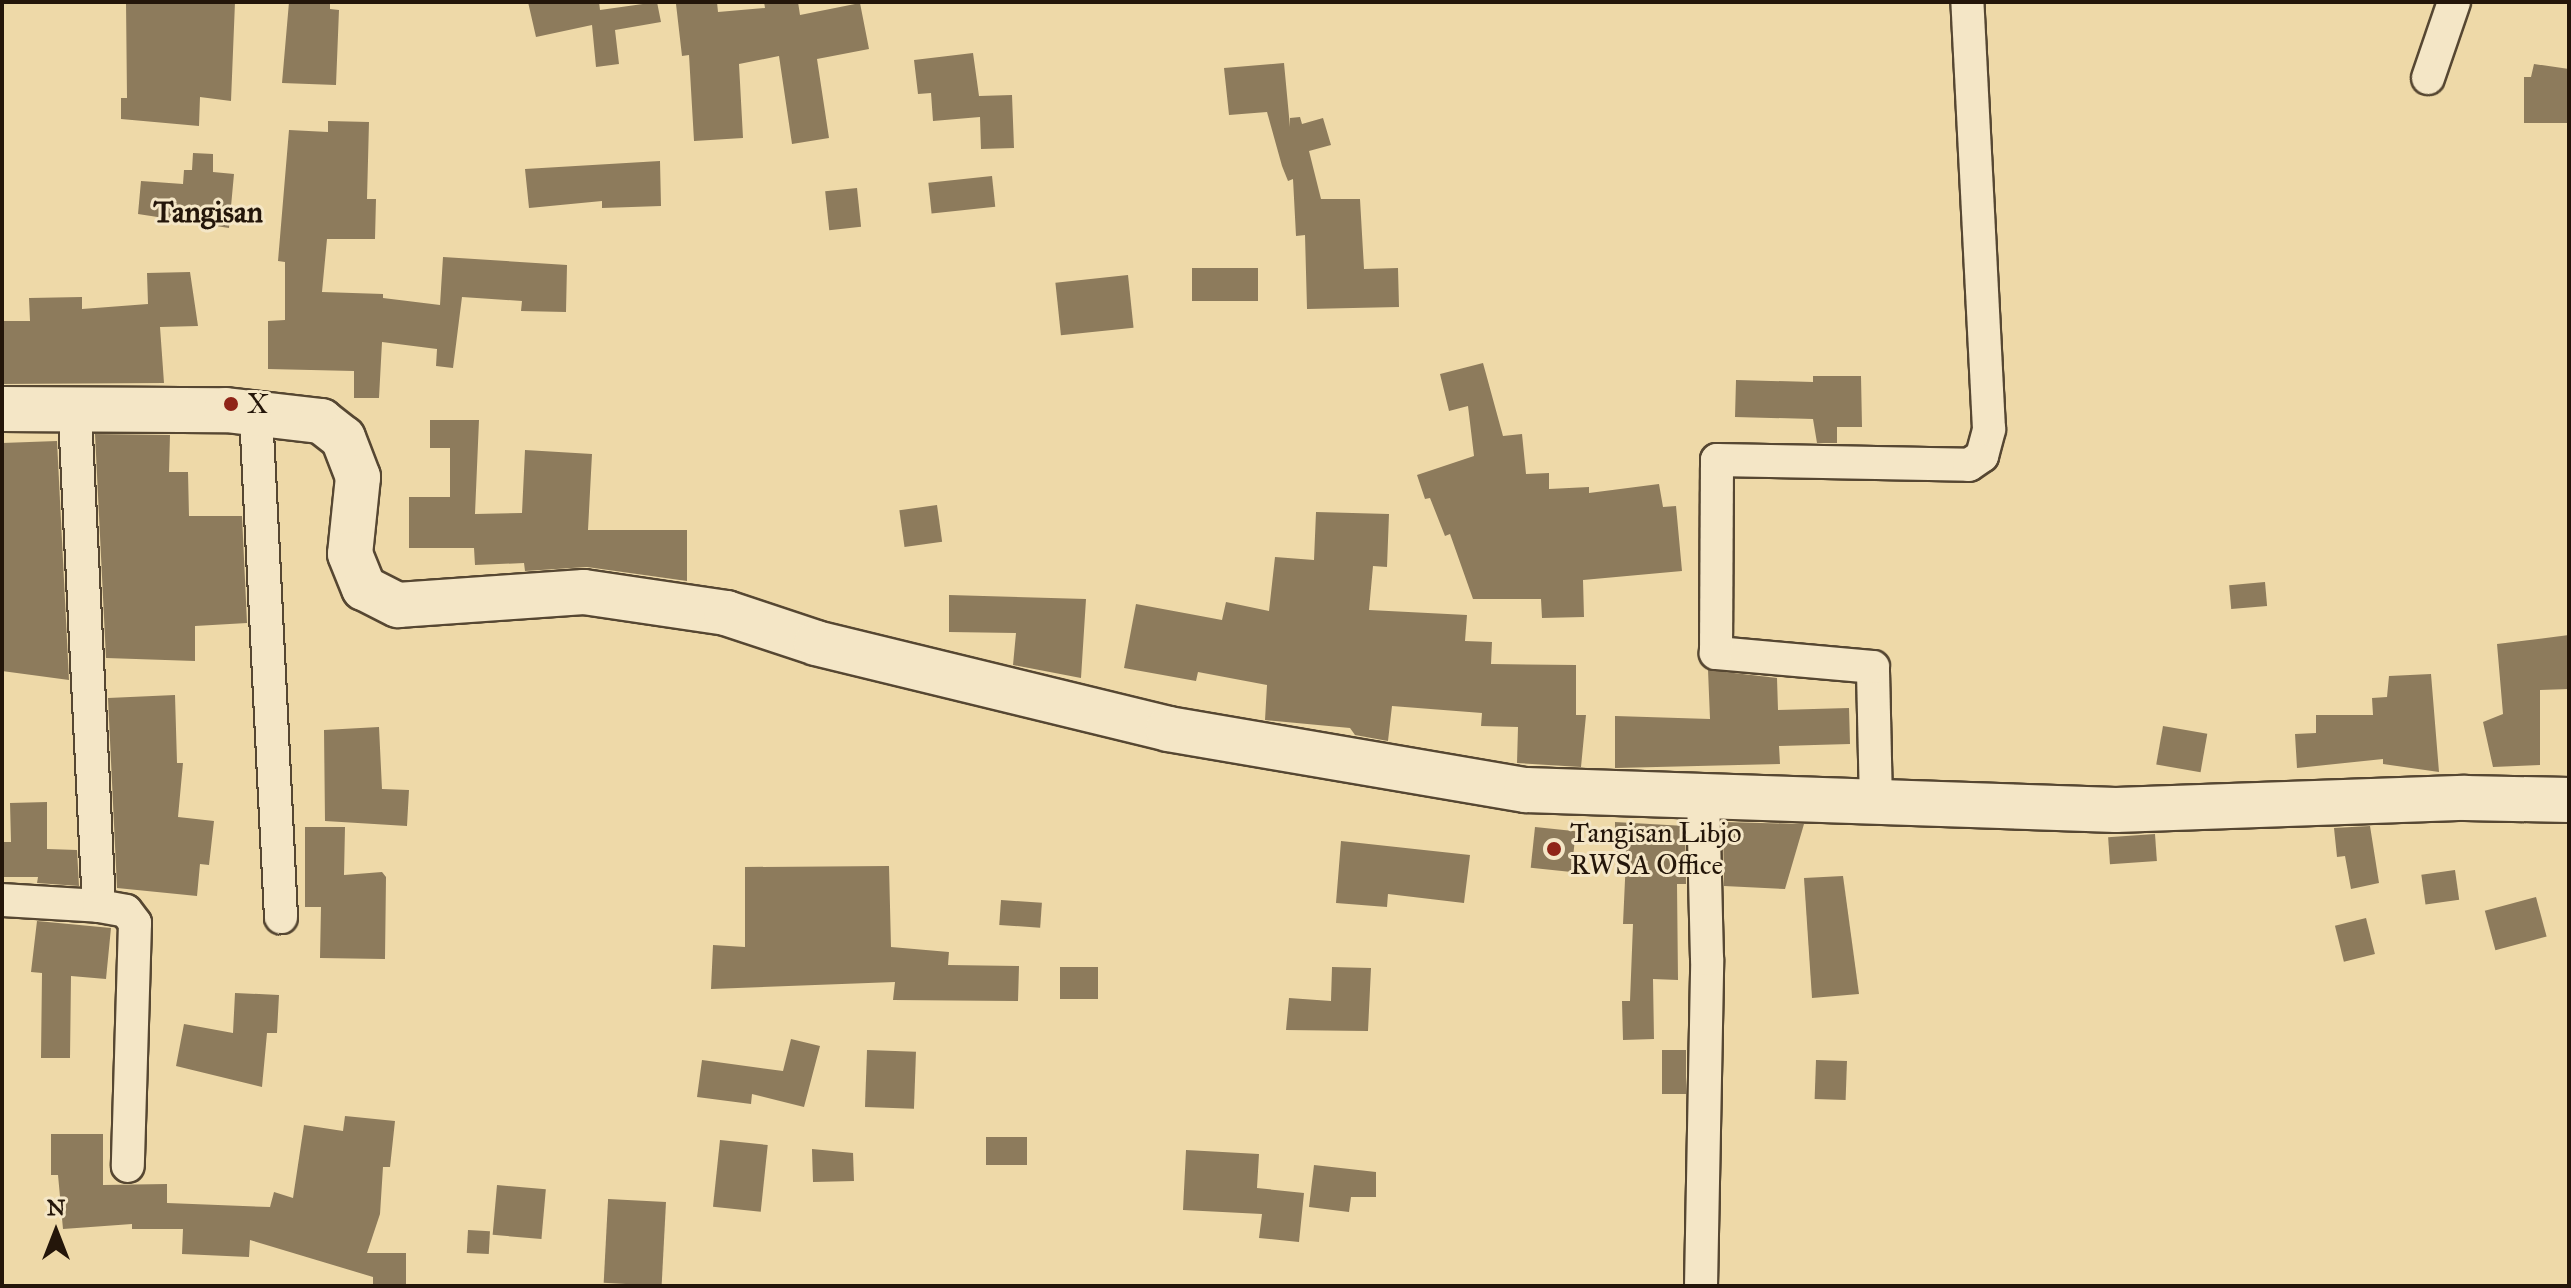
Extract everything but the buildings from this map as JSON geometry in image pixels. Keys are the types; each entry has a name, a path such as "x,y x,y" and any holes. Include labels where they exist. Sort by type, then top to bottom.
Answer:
{"street":[{"path":"1876,803 1873,667 1716,653 1717,460 1969,465 1982,456 1989,429 1967,2"},
{"path":"2428,78 2454,2"},
{"path":"2,409 256,413 321,421 343,438 358,477 350,554 364,588 398,605 584,592 710,611 816,643 1168,729 1526,790 1703,800 2116,810 2465,798 2569,800"},
{"path":"75,412 99,906"},
{"path":"256,413 281,917"},
{"path":"1701,1286 1707,959 1703,800"},
{"path":"2,900 99,906 126,911 135,923 128,1166"}],"place":[{"name":"X","path":"231,404"},
{"name":"Tangisan Libjo RWSA Office","path":"1554,849"}],"district":[{"name":"Tangisan","path":"208,212"}]}
